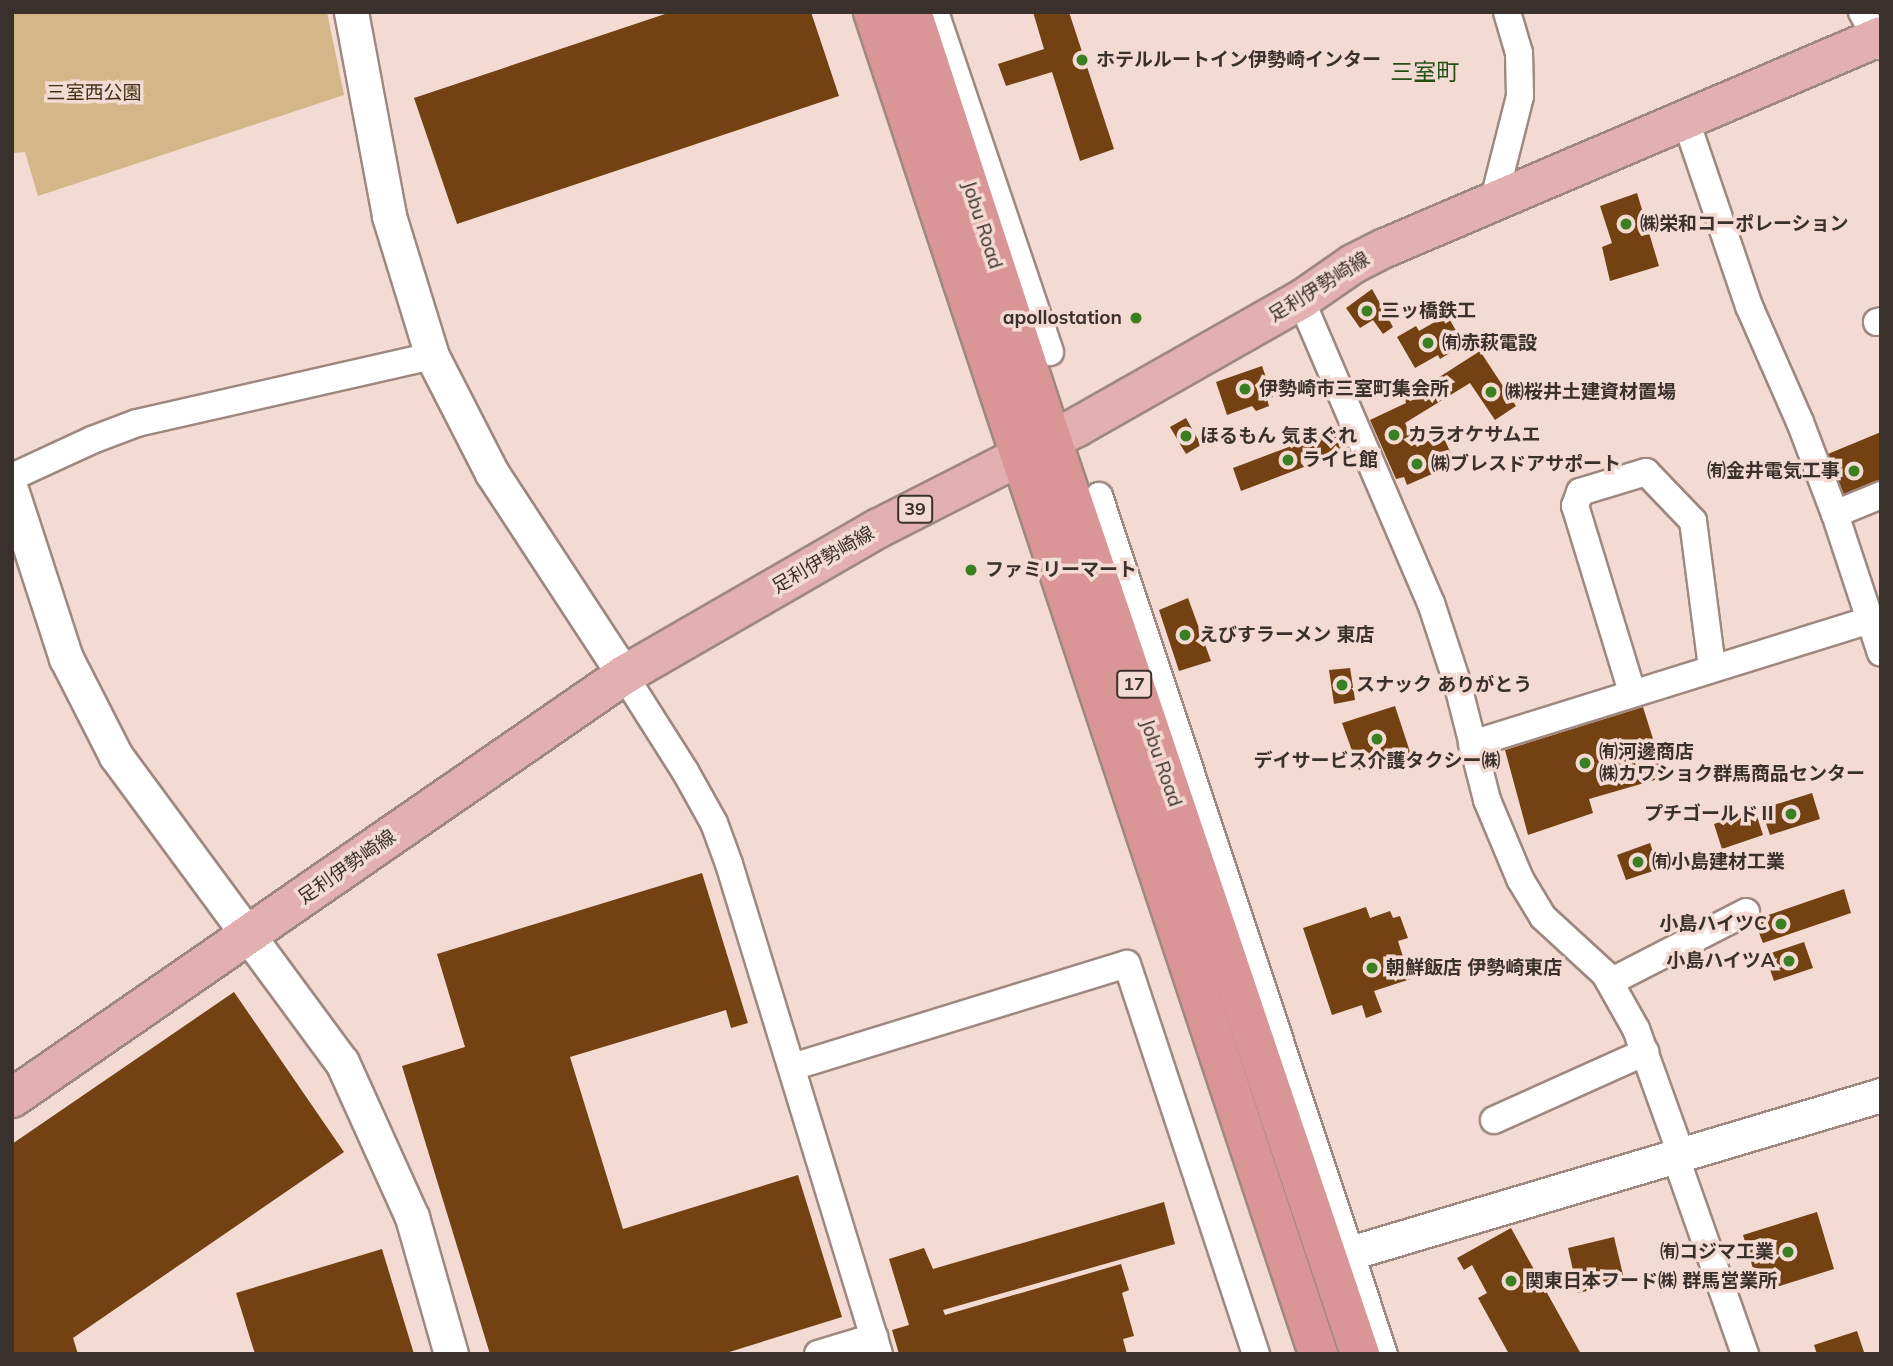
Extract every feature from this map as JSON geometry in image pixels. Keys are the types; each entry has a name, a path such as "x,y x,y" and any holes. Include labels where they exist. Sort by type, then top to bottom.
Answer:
{"highway":[{"name":"Jobu Road","path":"873,12 1036,446 1127,663 1360,1354"},
{"name":"Jobu Road","path":"912,12 969,185 1036,446 1318,1354"}],"main road":[{"name":"足利伊勢崎線","path":"12,1098 624,675 879,528 1077,427 1301,300 1353,264 1494,199 1875,33"}],"street":[{"path":"351,12 389,216 432,356 492,474 685,771 713,823 792,1067 876,1345 818,1354"},
{"path":"935,12 1050,352"},
{"path":"1494,199 1520,96 1519,53 1507,12"},
{"path":"1685,118 1749,306 1800,422 1835,514 1881,653"},
{"path":"969,185 980,146"},
{"path":"1301,300 1431,603 1457,682 1487,800 1520,879 1543,917 1605,974 1636,1028 1745,1354"},
{"path":"12,477 92,440 137,423 432,356"},
{"path":"1632,692 1574,506 1580,492 1646,472 1693,522 1712,667"},
{"path":"12,492 66,658 116,756 342,1062 412,1217 451,1354"},
{"path":"1835,514 1881,495"},
{"path":"1099,496 1384,1354"},
{"path":"1472,744 1869,620"},
{"path":"1127,663 1164,689"},
{"path":"1610,982 1746,912"},
{"path":"792,1067 1127,964 1256,1354"},
{"path":"1494,1120 1645,1052"},
{"path":"1350,1253 1881,1096"}],"green space":[{"name":"三室西公園","path":"12,12 327,12 344,95 38,196 25,152 12,153"}],"building":[{"path":"671,12 811,12 839,96 457,224 414,98"},
{"path":"1033,12 1069,12 1114,149 1080,161 1052,72 1006,86 998,64 1044,49"},
{"name":"㈱栄和コーポレーション","path":"1637,193 1659,266 1610,281 1602,247 1612,243 1600,206"},
{"name":"三ッ橋鉄工","path":"1372,289 1393,327 1383,334 1373,320 1360,328 1346,308"},
{"name":"㈲赤萩電設","path":"1447,315 1458,334 1452,338 1458,348 1440,359 1438,355 1415,368 1397,337 1416,326 1419,331"},
{"path":"1480,351 1516,406 1495,420 1470,383 1405,423 1417,447 1433,438 1435,442 1444,438 1452,456 1444,460 1446,468 1407,485 1404,477 1396,479 1370,420 1406,403 1405,399"},
{"name":"伊勢崎市三室町集会所","path":"1262,366 1273,397 1267,399 1269,406 1256,411 1252,406 1227,415 1216,382"},
{"name":"ほるもん 気まぐれ","path":"1186,418 1201,445 1186,454 1170,427"},
{"name":"ライヒ館","path":"1334,430 1343,452 1241,491 1233,468"},
{"name":"㈲金井電気工事","path":"1881,432 1881,486 1840,503 1823,456"},
{"name":"えびすラーメン 東店","path":"1188,598 1211,661 1179,671 1159,610"},
{"name":"スナック ありがとう","path":"1350,668 1355,700 1334,704 1329,670"},
{"name":"デイサービス介護タクシー㈱","path":"1395,706 1411,755 1359,770 1342,723"},
{"name":"㈲河邊商店 ㈱カワショク群馬商品センター","path":"1643,707 1665,777 1589,799 1593,813 1528,835 1505,750"},
{"name":"プチゴールドⅡ","path":"1812,793 1820,819 1770,835 1761,809"},
{"path":"1755,810 1763,835 1722,849 1714,824"},
{"name":"㈲小島建材工業","path":"1650,843 1659,869 1626,880 1617,855"},
{"path":"702,873 748,1023 731,1028 726,1010 570,1057 623,1229 798,1175 842,1317 723,1354 490,1354 402,1066 465,1047 437,954"},
{"path":"1844,889 1851,913 1763,943 1754,920"},
{"name":"朝鮮飯店 伊勢崎東店","path":"1366,907 1370,918 1390,911 1393,918 1400,916 1408,938 1398,941 1405,963 1423,956 1429,973 1374,991 1382,1012 1366,1018 1362,1005 1332,1015 1303,928"},
{"name":"小島ハイツA","path":"1804,942 1813,968 1774,981 1765,955"},
{"path":"234,992 344,1152 73,1338 78,1354 12,1354 12,1144"},
{"path":"1164,1202 1175,1244 943,1310 945,1315 1121,1264 1129,1290 1122,1293 1134,1336 1123,1339 1127,1354 899,1354 892,1330 909,1325 889,1259 924,1248 933,1269"},
{"name":"㈲コジマ工業","path":"1817,1212 1834,1269 1760,1292 1743,1235"},
{"name":"関東日本フード㈱ 群馬営業所","path":"1511,1228 1581,1354 1509,1354 1478,1298 1487,1293 1472,1265 1464,1270 1457,1258"},
{"path":"1614,1237 1625,1283 1578,1293 1568,1248"},
{"path":"382,1249 414,1354 255,1354 236,1293"},
{"path":"1857,1331 1864,1352 1817,1354 1814,1345"}],"place":[{"name":"ホテルルートイン伊勢崎インター","path":"1082,60"},
{"name":"㈱栄和コーポレーション","path":"1626,224"},
{"name":"三ッ橋鉄工","path":"1367,311"},
{"name":"apollostation","path":"1136,318"},
{"name":"㈲赤萩電設","path":"1428,343"},
{"name":"伊勢崎市三室町集会所","path":"1245,389"},
{"name":"㈱桜井土建資材置場","path":"1491,392"},
{"name":"カラオケサムエ","path":"1394,435"},
{"name":"ほるもん 気まぐれ","path":"1186,436"},
{"name":"ライヒ館","path":"1288,460"},
{"name":"㈱ブレスドアサポート","path":"1417,464"},
{"name":"㈲金井電気工事","path":"1854,471"},
{"name":"ファミリーマート","path":"971,570"},
{"name":"えびすラーメン 東店","path":"1185,635"},
{"name":"スナック ありがとう","path":"1342,685"},
{"name":"デイサービス介護タクシー㈱","path":"1377,739"},
{"name":"㈲河邊商店 ㈱カワショク群馬商品センター","path":"1585,763"},
{"name":"プチゴールドⅡ","path":"1791,814"},
{"name":"㈲小島建材工業","path":"1638,862"},
{"name":"小島ハイツC","path":"1781,924"},
{"name":"小島ハイツA","path":"1789,961"},
{"name":"朝鮮飯店 伊勢崎東店","path":"1372,968"},
{"name":"㈲コジマ工業","path":"1788,1252"},
{"name":"関東日本フード㈱ 群馬営業所","path":"1511,1281"}],"district":[{"name":"三室町","path":"1425,72"}]}
